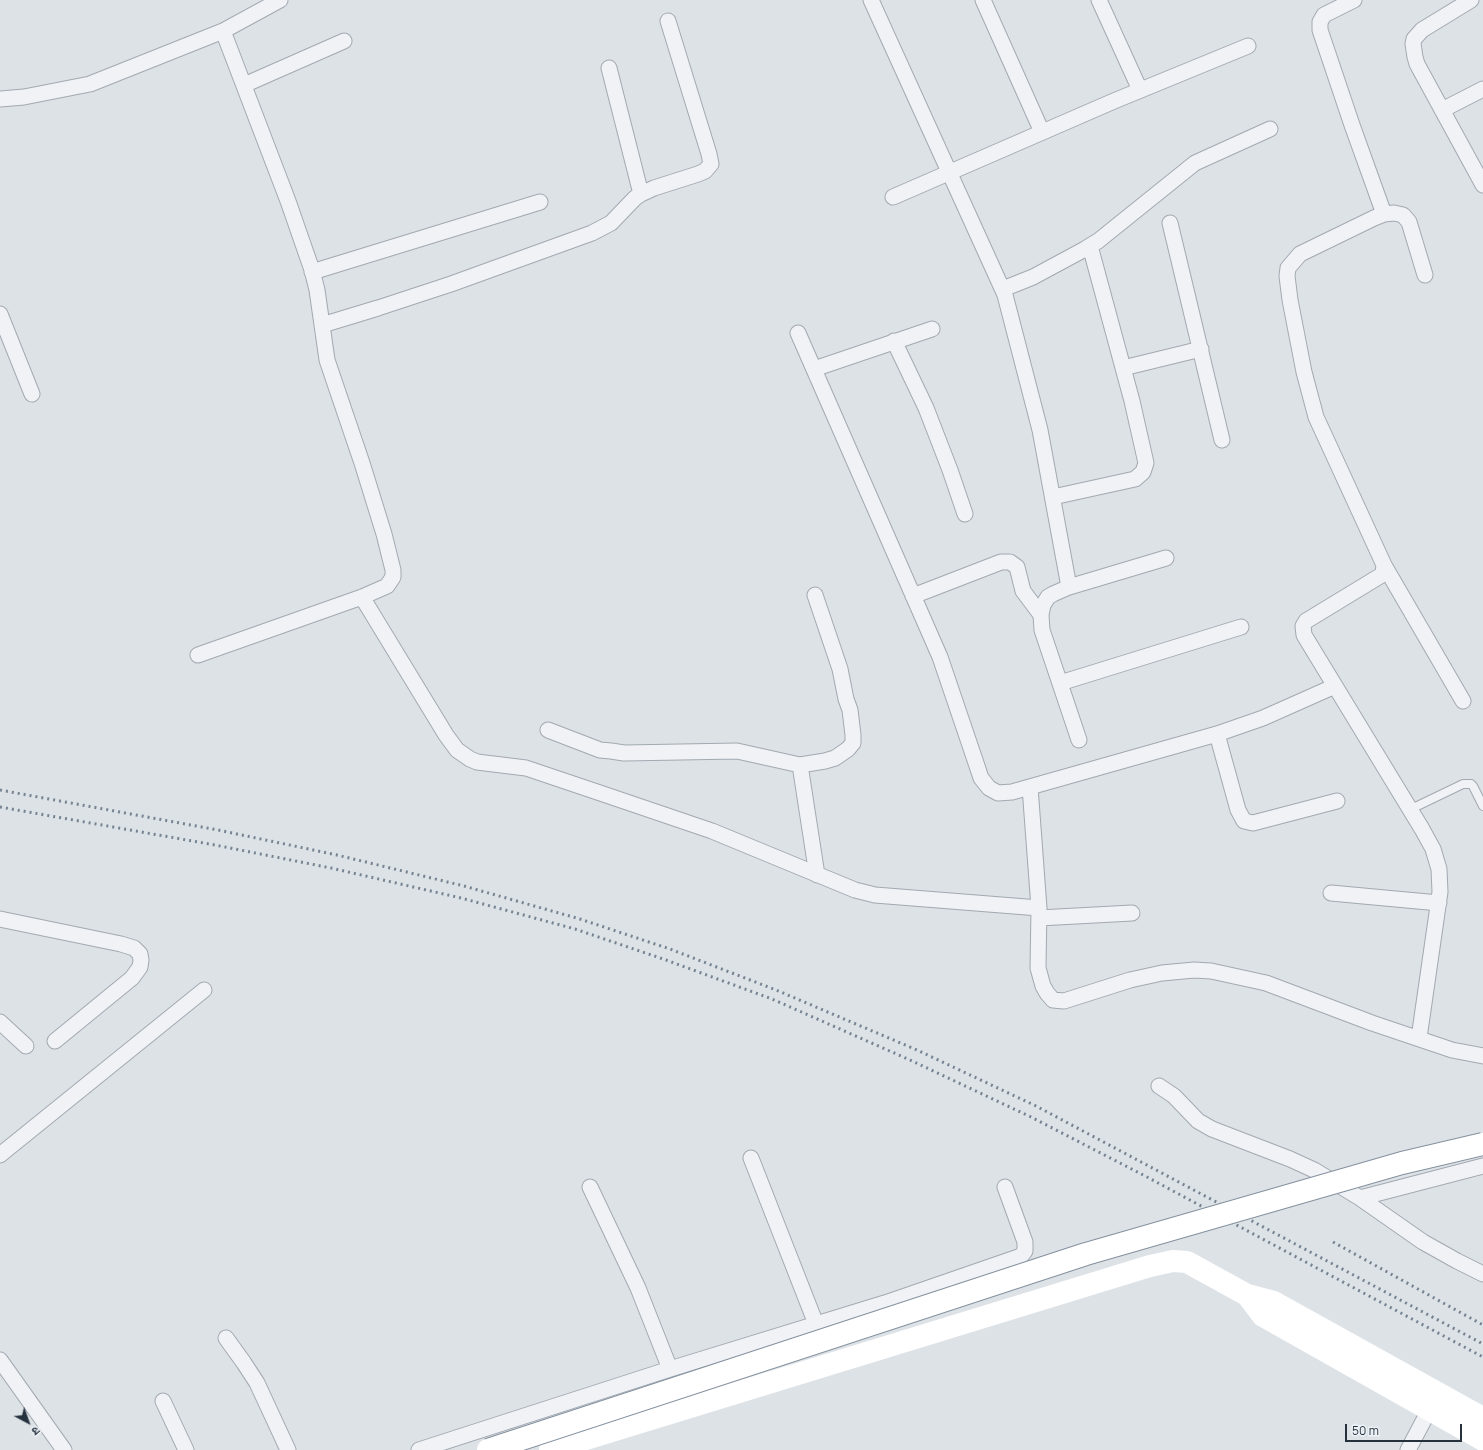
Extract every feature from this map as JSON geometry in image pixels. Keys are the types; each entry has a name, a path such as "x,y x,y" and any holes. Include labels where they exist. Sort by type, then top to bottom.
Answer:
{"main road":[{"path":"488,1450 1086,1254 1402,1163 1483,1144"},
{"path":"551,1450 1150,1266 1173,1261 1187,1262 1247,1295 1263,1316 1434,1402 1483,1418"},
{"path":"1434,1402 1483,1440"}],"street":[{"path":"0,100 24,97 90,84 223,31 280,0"},
{"path":"870,0 1003,289 1040,430 1069,587"},
{"path":"983,0 1042,132"},
{"path":"1099,0 1140,90"},
{"path":"1354,0 1324,15 1320,22 1320,30 1384,214"},
{"path":"1465,2 1422,30 1414,39 1414,51 1417,64 1483,185"},
{"path":"322,325 451,284 600,230 611,223 635,198 641,194 654,188 705,171 711,164 710,154 668,21"},
{"path":"198,655 362,597 388,586 393,577 394,570 362,463 327,360 317,290 312,272 288,202 223,31"},
{"path":"244,85 344,41"},
{"path":"894,197 1140,90 1248,46"},
{"path":"609,68 641,194"},
{"path":"1442,110 1483,89"},
{"path":"1003,289 1033,278 1090,246 1195,163 1270,129"},
{"path":"312,272 540,202"},
{"path":"1425,275 1409,222 1399,213 1384,214 1300,254 1288,268 1287,276 1290,300 1304,372 1314,412 1384,565 1463,701"},
{"path":"1170,223 1222,440"},
{"path":"1052,497 1135,479 1143,472 1145,468 1146,458 1090,246"},
{"path":"0,314 32,394"},
{"path":"814,369 932,328"},
{"path":"798,333 940,657 976,763 985,784 993,791 1004,793 1030,787 1217,734 1263,718 1335,686"},
{"path":"894,341 926,408 965,514"},
{"path":"1123,368 1201,349"},
{"path":"1079,740 1042,630 1041,616 1043,605 1048,598 1058,591 1166,558"},
{"path":"913,596 1001,562 1010,562 1017,567 1023,591 1041,616"},
{"path":"1384,565 1380,576 1310,617 1303,626 1304,635 1411,809 1428,838 1436,858 1441,881 1439,903 1419,1038"},
{"path":"548,730 600,750 624,753 737,751 748,752 800,765 835,758 848,749 853,743 851,715 840,669 815,595"},
{"path":"362,597 446,735 457,750 477,762 526,768 712,831 854,890 875,895 1039,913 1132,913"},
{"path":"1060,682 1240,627"},
{"path":"1217,734 1238,810 1244,821 1253,823 1337,801"},
{"path":"800,765 817,875"},
{"path":"1030,787 1039,913 1038,960 1040,976 1047,993 1053,1000 1064,1001 1130,980 1162,973 1194,970 1211,971 1238,976 1284,988 1372,1023 1464,1053 1483,1056"},
{"path":"1332,893 1439,903"},
{"path":"0,919 121,944 134,948 140,954 140,967 132,978 55,1041"},
{"path":"0,1155 204,990"},
{"path":"0,1022 26,1046"},
{"path":"1158,1086 1174,1096 1198,1121 1212,1129 1290,1158 1314,1170 1360,1198 1423,1242 1483,1274"},
{"path":"751,1158 816,1324"},
{"path":"1360,1198 1483,1166"},
{"path":"590,1187 638,1288 670,1369"},
{"path":"419,1450 670,1369 885,1303 1021,1256 1025,1251 1025,1242 1005,1187"},
{"path":"226,1338 257,1383 288,1450"},
{"path":"0,1360 64,1450"},
{"path":"163,1401 186,1450"},
{"path":"1408,1450 1434,1402"}],"lane":[{"path":"1411,809 1463,784 1471,784 1473,786 1483,806"}],"railway":[{"path":"0,790 218,830 337,855 464,886 580,919 670,949 776,990 917,1050 1036,1106 1483,1344"},
{"path":"0,807 215,845 331,868 461,898 575,929 666,960 772,999 910,1060 1031,1117 1147,1177 1483,1357"},
{"path":"1333,1242 1483,1325"}]}
